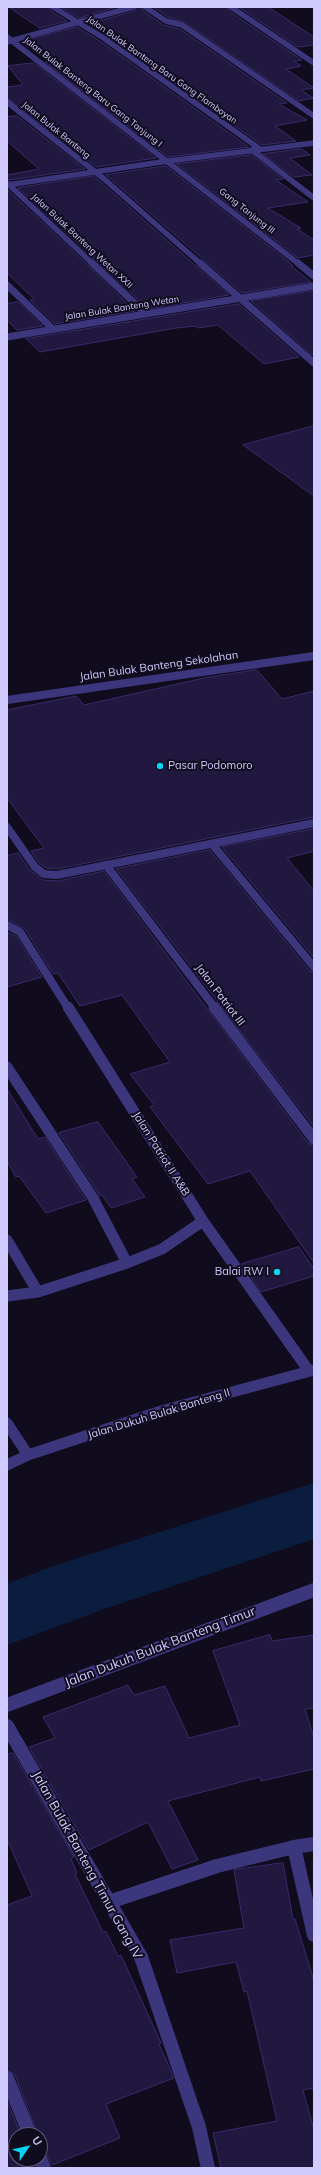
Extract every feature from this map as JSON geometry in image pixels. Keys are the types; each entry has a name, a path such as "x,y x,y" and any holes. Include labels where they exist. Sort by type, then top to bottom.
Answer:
{"street":[{"name":"Jalan Bulak Banteng Baru Gang Flamboyan","path":"53,7 78,22 260,149"},
{"path":"9,40 133,7"},
{"path":"145,7 166,22 182,25 314,116"},
{"path":"231,7 314,63"},
{"name":"Jalan Bulak Banteng Baru Gang Tanjung I","path":"9,40 168,161"},
{"name":"Jalan Bulak Banteng","path":"7,102 104,178 314,363"},
{"path":"7,184 96,173 168,161 314,143"},
{"path":"303,145 308,149"},
{"path":"252,150 314,198"},
{"name":"Gang Tanjung III","path":"168,161 314,276"},
{"name":"Jalan Bulak Banteng Wetan XXII","path":"7,184 145,314"},
{"path":"7,284 53,329"},
{"name":"Jalan Bulak Banteng Wetan","path":"7,337 314,286"},
{"name":"Jalan Bulak Banteng Sekolahan","path":"7,700 314,656"},
{"path":"7,827 35,867 44,874 57,875 314,823"},
{"path":"212,844 314,967"},
{"name":"Jalan Patriot III","path":"106,865 314,1139"},
{"name":"Jalan Patriot II A&B","path":"7,925 20,932 203,1221 312,1370"},
{"path":"7,1067 93,1198 126,1263"},
{"path":"7,1296 38,1292 126,1263 162,1249 203,1221"},
{"path":"7,1240 38,1292"},
{"name":"Jalan Dukuh Bulak Banteng II","path":"7,1465 28,1455 161,1411 312,1370"},
{"path":"7,1423 28,1455"},
{"name":"Jalan Dukuh Bulak Banteng Timur","path":"7,1705 314,1590"},
{"name":"Jalan Bulak Banteng Timur Gang IV","path":"7,1726 140,1957 200,2127 208,2168"},
{"path":"108,1902 217,1866 294,1847 314,1844"},
{"path":"294,1847 314,1935"},
{"path":"7,2078 27,2127"}],"building":[{"path":"9,7 49,7 51,11 67,21 40,28"},
{"path":"61,7 117,7 79,18"},
{"path":"137,7 141,7 143,11 164,25 180,29 287,103 279,104 307,120 275,126 296,141 262,145 89,24 134,11"},
{"path":"153,7 227,7 229,11 302,60 294,61 301,66 286,69 314,88 301,90 313,98 299,101 184,22 168,17"},
{"path":"239,7 268,7 314,37 314,45 298,47"},
{"path":"77,27 100,41 249,147 168,157 45,62 48,61 21,42"},
{"path":"34,63 156,158 96,167 7,98 7,87 23,85 8,66"},
{"path":"17,116 85,169 10,180 7,179 7,175 39,169 7,141 7,117"},
{"path":"302,149 310,155 290,158 312,175 294,177 263,154"},
{"path":"252,155 283,179 276,180 308,202 268,208 301,228 297,229 314,240 314,255 298,258 177,164"},
{"path":"166,166 287,260 293,266 291,266 311,282 242,293 106,175"},
{"path":"94,176 229,295 148,309 18,188"},
{"path":"7,189 135,311 55,324 30,300 34,299 7,273"},
{"path":"314,291 314,354 312,355 251,301"},
{"path":"18,302 43,326 17,330 7,320 7,304"},
{"path":"239,304 299,357 264,364 218,325 198,328 196,326 176,328 40,352 26,339"},
{"path":"314,426 314,496 243,445"},
{"name":"Pasar Podomoro","path":"257,670 282,699 314,691 314,817 57,869 46,868 39,863 31,851 44,848 7,798 7,710 76,696 84,705 204,678"},
{"path":"314,829 314,851 287,858 314,891 314,958 222,847"},
{"path":"210,850 310,971 314,973 314,1127 116,869"},
{"path":"18,853 30,870 43,880 58,881 104,871 308,1143 314,1146 314,1263 250,1171 208,1184 150,1107 154,1105 130,1074 170,1062 122,995 80,1006 58,973 53,974 25,929 7,919 7,856"},
{"path":"7,932 16,936 42,977 7,987"},
{"path":"7,1089 38,1139 45,1137 86,1200 46,1213 19,1176 16,1177 7,1161"},
{"path":"98,1122 137,1177 132,1179 145,1197 111,1208 102,1195 100,1196 59,1133"},
{"name":"Balai RW I","path":"299,1247 314,1269 314,1276 261,1292 242,1264"},
{"path":"270,1635 272,1641 314,1635 314,1708 305,1709 314,1738 314,1769 261,1781 260,1777 168,1801 198,1860 172,1869 148,1822 89,1850 29,1747 55,1738 43,1717 128,1685 134,1695 165,1686 189,1738 240,1725 213,1651"},
{"path":"13,1753 74,1857 71,1859 77,1873 75,1874 103,1932 106,1931 118,1956 121,1955 161,2043 159,2044 174,2078 106,2104 120,2138 52,2165 48,2158 48,2127 35,2127 15,2075 7,2070 7,1905 32,1896 7,1839 7,1755"},
{"path":"283,1863 293,1919 295,1919 314,1981 314,2088 303,2090 314,2130 314,2168 221,2168 213,2133 277,2121 247,1991 244,1992 236,1962 177,1973 170,1940 244,1928 234,1870"},
{"path":"7,2100 18,2127 8,2127 8,2167 35,2168 7,2168"}],"waterway":[{"path":"7,1615 80,1587 314,1511"}],"place":[{"name":"Pasar Podomoro","path":"160,766"},
{"name":"Balai RW I","path":"277,1272"}]}
